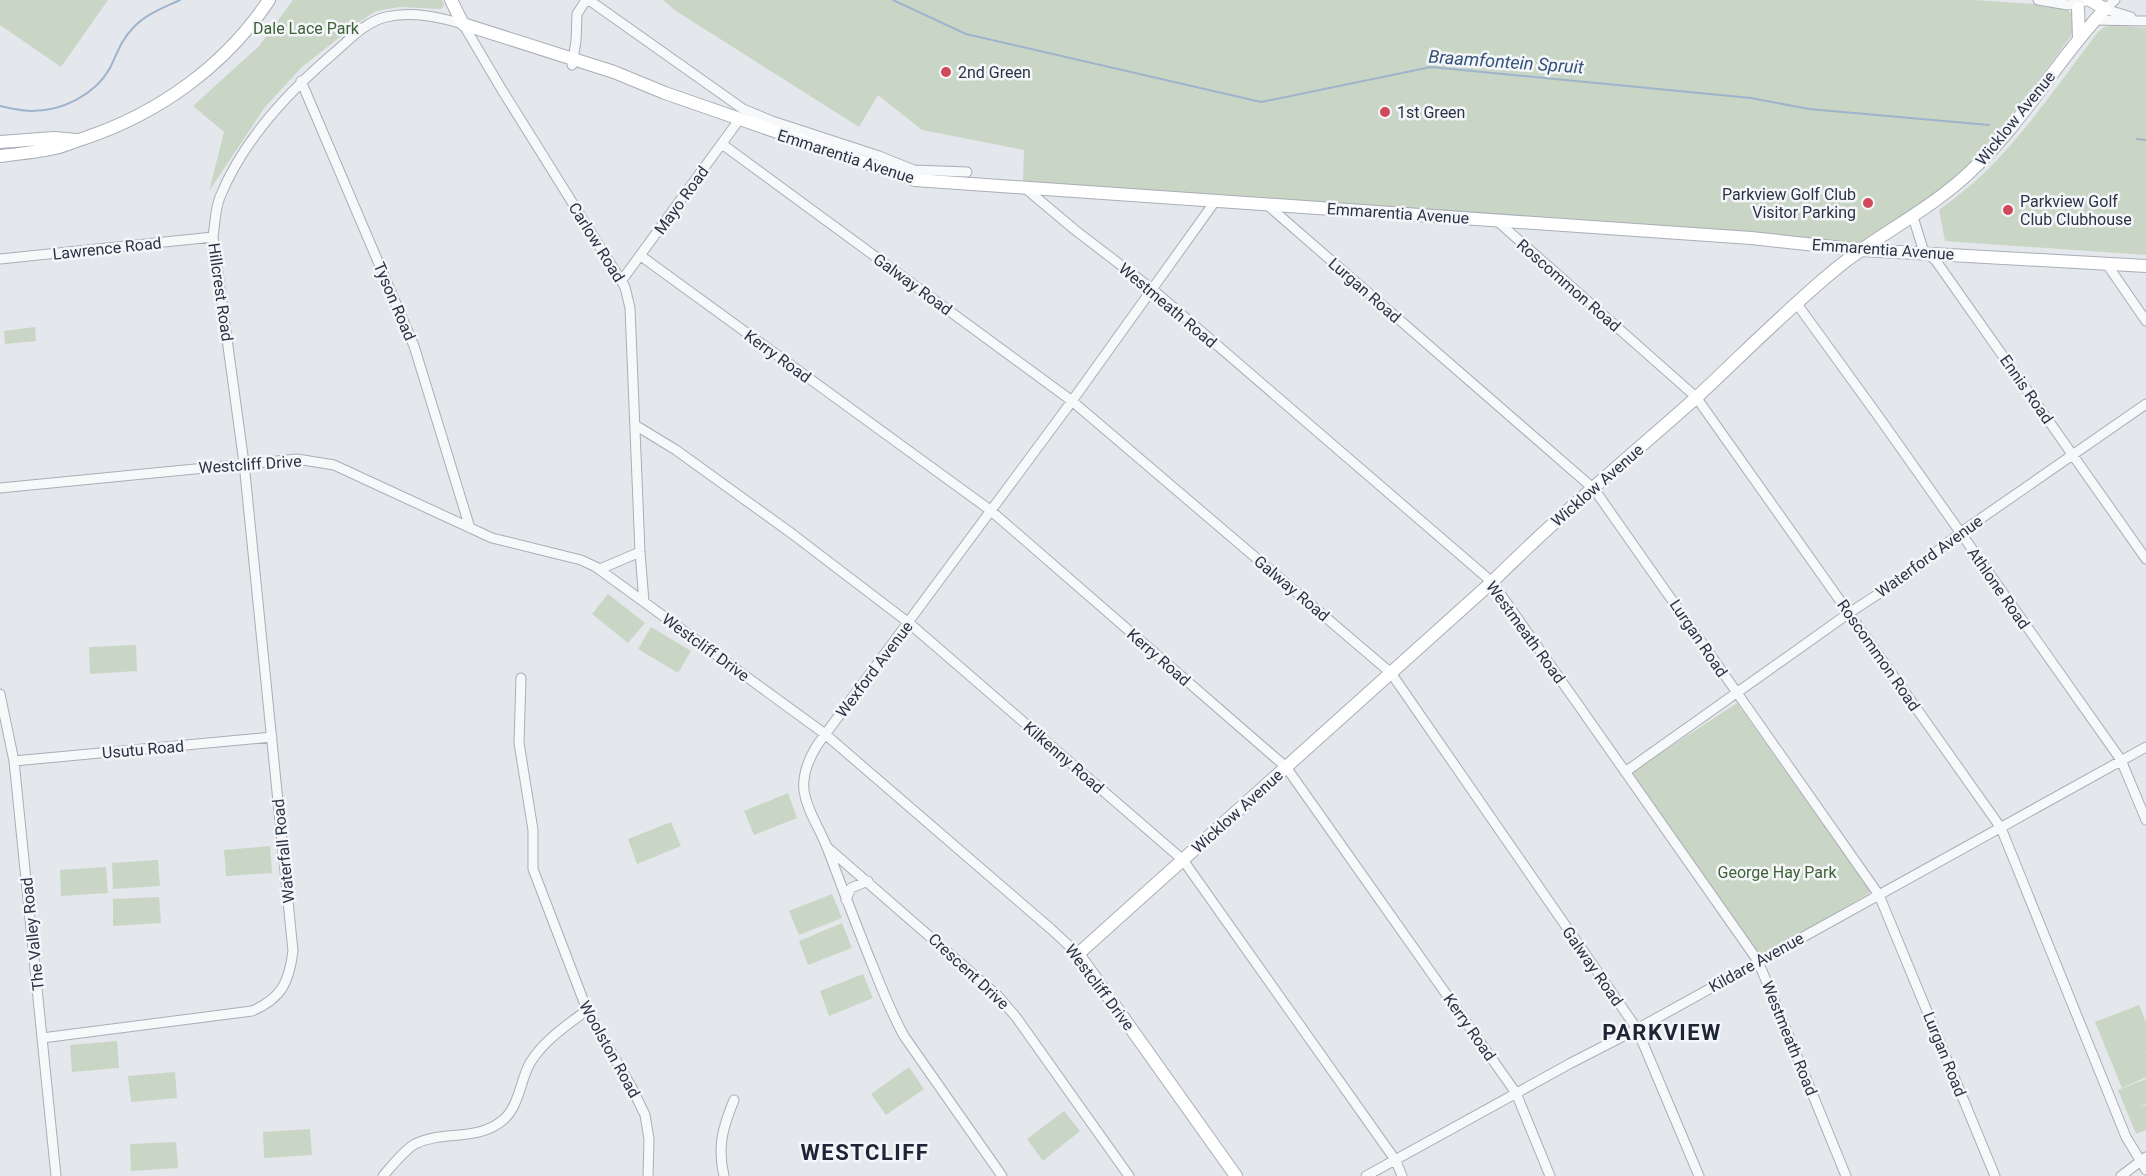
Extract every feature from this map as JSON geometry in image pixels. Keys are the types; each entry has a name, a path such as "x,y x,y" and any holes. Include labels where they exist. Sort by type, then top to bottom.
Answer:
{"street":[{"path":"0,156 56,148 137,117 187,87 247,30 268,0"},
{"name":"Carlow Road","path":"451,0 502,90 622,280 628,296 644,602"},
{"path":"573,62 578,14 588,0 743,109 914,170 967,172"},
{"path":"2038,0 2060,1 2062,4 2076,4 2090,0 2105,9 2146,21 2095,20 2086,16 2076,4"},
{"path":"2105,9 2115,0"},
{"path":"2076,4 2079,38"},
{"name":"Wicklow Avenue","path":"1078,954 1837,268 1951,189 2000,140 2079,38 2105,9"},
{"name":"Hillcrest Road","path":"244,463 213,237 218,204 226,184 260,130 301,81 364,27 396,15 426,16 463,24"},
{"name":"Emmarentia Avenue","path":"463,24 642,83 664,93 907,179 1750,238 1862,249 2146,266"},
{"name":"Tyson Road","path":"301,81 414,346 470,528"},
{"name":"Mayo Road","path":"622,280 739,120"},
{"path":"0,142 54,138 78,140"},
{"name":"Galway Road","path":"722,144 1072,402 1391,673 1637,1029 1699,1176"},
{"name":"Westmeath Road","path":"1025,188 1152,289 1492,582 1758,961 1846,1176"},
{"name":"Wexford Avenue","path":"1002,1176 900,1029 846,900 827,846 806,800 804,781 810,758 825,734 1072,402 1216,200"},
{"name":"Lurgan Road","path":"1265,203 1594,489 1880,895 1995,1176"},
{"name":"Ennis Road","path":"1913,217 1923,249 1936,261 2146,559"},
{"name":"Roscommon Road","path":"1496,220 1696,397 2001,828 2126,1137 2143,1159 2146,1170"},
{"name":"Lawrence Road","path":"0,259 213,237"},
{"name":"Kerry Road","path":"641,256 990,510 1286,767 1516,1093 1550,1176"},
{"path":"2106,263 2146,321"},
{"name":"Athlone Road","path":"1797,304 2121,760 2146,820"},
{"name":"Waterford Avenue","path":"1625,772 1849,613 1906,576 1960,533 2146,404"},
{"name":"Kilkenny Road","path":"635,425 676,450 782,526 909,623 1183,860 1396,1161 1402,1176"},
{"name":"Westcliff Drive","path":"0,488 297,459 334,465 492,538 581,560 600,569 825,734 1078,954 1236,1176"},
{"name":"Waterfall Road","path":"42,1038 252,1011 274,999 291,970 293,951 244,463"},
{"path":"600,569 640,552"},
{"name":"Woolston Road","path":"521,678 519,743 534,830 532,858 536,880 587,1010 633,1088 645,1114 649,1139 648,1176"},
{"name":"The Valley Road","path":"0,694 14,761 56,1176"},
{"name":"Usutu Road","path":"14,761 272,737"},
{"name":"Kildare Avenue","path":"1366,1176 2146,747"},
{"name":"Crescent Drive","path":"827,846 1003,1001 1129,1176"},
{"path":"846,900 851,888 868,881"},
{"path":"382,1176 416,1144 428,1140 480,1133 502,1121 511,1111 527,1071 538,1052 587,1010"},
{"path":"724,1176 721,1157 722,1128 734,1100"},
{"path":"2121,1176 2143,1159"}],"green space":[{"path":"0,0 108,0 61,67 0,25"},
{"name":"Dale Lace Park","path":"293,0 442,0 444,6 441,9 400,7 376,11 355,25 302,67 265,107 209,191 224,132 193,106 259,46"},
{"path":"663,0 1975,0 2065,6 2074,17 2072,34 1997,134 1968,166 1915,211 1862,250 1023,182 1024,150 922,130 878,95 859,127 676,11"},
{"path":"2113,25 2146,28 2146,255 1945,241 1939,210 1995,162 2036,115 2098,32 2104,27"},
{"path":"35,327 36,341 5,344 4,331"},
{"path":"608,594 645,623 628,643 592,614"},
{"path":"651,627 691,651 678,673 638,649"},
{"path":"136,645 137,671 90,674 89,647"},
{"name":"George Hay Park","path":"1737,703 1871,892 1758,959 1629,774"},
{"path":"788,793 797,818 754,835 744,811"},
{"path":"671,822 681,846 637,864 628,839"},
{"path":"270,846 272,873 226,876 224,850"},
{"path":"158,860 160,886 113,889 112,863"},
{"path":"106,867 108,893 61,896 60,870"},
{"path":"832,894 842,918 799,935 789,911"},
{"path":"159,897 161,923 113,926 113,899"},
{"path":"842,923 852,948 808,965 799,941"},
{"path":"863,974 873,998 829,1016 820,991"},
{"path":"2139,1005 2146,1022 2146,1051 2143,1053 2146,1052 2146,1077 2122,1088 2095,1022"},
{"path":"117,1041 119,1068 72,1072 70,1045"},
{"path":"909,1067 924,1089 886,1115 871,1094"},
{"path":"175,1072 177,1098 131,1102 128,1076"},
{"path":"2146,1079 2146,1104 2140,1106 2146,1105 2146,1130 2136,1134 2118,1090"},
{"path":"1064,1111 1080,1131 1043,1161 1027,1139"},
{"path":"310,1129 312,1155 264,1158 263,1132"},
{"path":"176,1142 178,1168 131,1171 130,1144"}],"waterway":[{"name":"Braamfontein Spruit","path":"0,106 32,111 55,108 77,100 104,78 125,37 138,23 180,0"},
{"name":"Braamfontein Spruit","path":"893,0 966,34 1261,102 1431,67 1751,98 1809,109 1989,125"},
{"name":"Braamfontein Spruit","path":"2137,139 2146,140"}],"place":[{"name":"2nd Green","path":"946,72"},
{"name":"1st Green","path":"1385,112"},
{"name":"Parkview Golf Club Visitor Parking","path":"1868,203"},
{"name":"Parkview Golf Club Clubhouse","path":"2008,210"}],"district":[{"name":"PARKVIEW","path":"1662,1032"},
{"name":"WESTCLIFF","path":"865,1152"}]}
